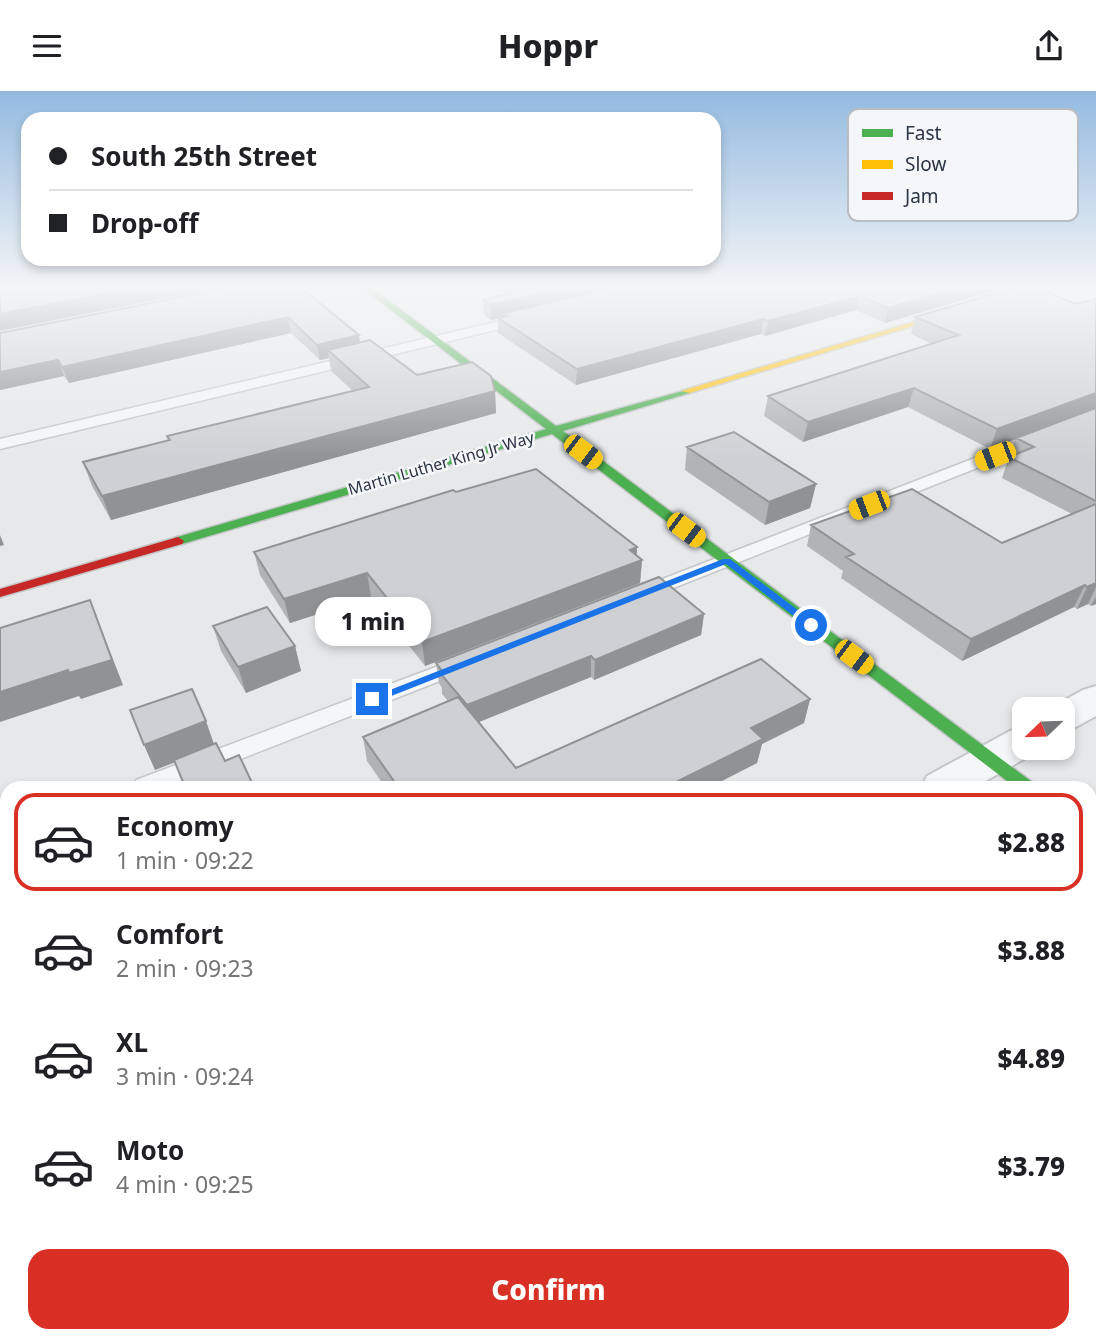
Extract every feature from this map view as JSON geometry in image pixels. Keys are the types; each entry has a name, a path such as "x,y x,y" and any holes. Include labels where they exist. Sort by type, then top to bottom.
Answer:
{"street":[{"path":"442,344 727,561 1007,750 1023,781"},
{"name":"Martin Luther King Jr Way","path":"0,593 846,344"},
{"path":"1075,711 1096,699"},
{"path":"953,781 1007,750"}],"lane":[{"path":"0,444 418,344"},
{"path":"624,601 1096,416"},
{"path":"160,781 481,656"}],"building":[{"path":"0,344 164,344 62,367 58,360 0,372"},
{"path":"352,344 376,344 417,375 472,362 491,376 495,391 102,496 83,462 170,440 167,436 369,387 328,350"},
{"path":"539,344 669,344 577,369"},
{"path":"930,344 1096,344 1096,393 997,429 914,388 808,422 768,396"},
{"path":"1096,408 1096,501 1009,457 1034,447 1016,438"},
{"path":"734,432 816,484 769,502 687,447"},
{"path":"536,469 637,547 630,550 642,560 422,642 367,573 284,599 254,552 453,490 456,492"},
{"path":"912,489 1002,543 1096,504 1096,583 1087,587 1085,585 971,639 846,557 854,554 811,525"},
{"path":"659,577 704,614 595,660 591,656 467,705 440,673 443,672 436,663"},
{"path":"90,600 112,660 69,673 68,670 0,692 0,628"},
{"path":"267,607 295,646 238,667 213,626"},
{"path":"761,659 810,699 751,728 763,739 678,781 394,781 363,737 458,697 516,768"},
{"path":"192,689 206,721 144,745 130,710"},
{"path":"216,743 225,761 239,755 251,781 183,781 174,760"}],"traffic: fast":[{"path":"441,344 1018,781"},
{"path":"178,541 686,391"}],"traffic: slow":[{"path":"686,391 845,344"}],"traffic: jam":[{"path":"0,593 178,541"}],"route":[{"path":"372,699 727,561 811,625"}]}
